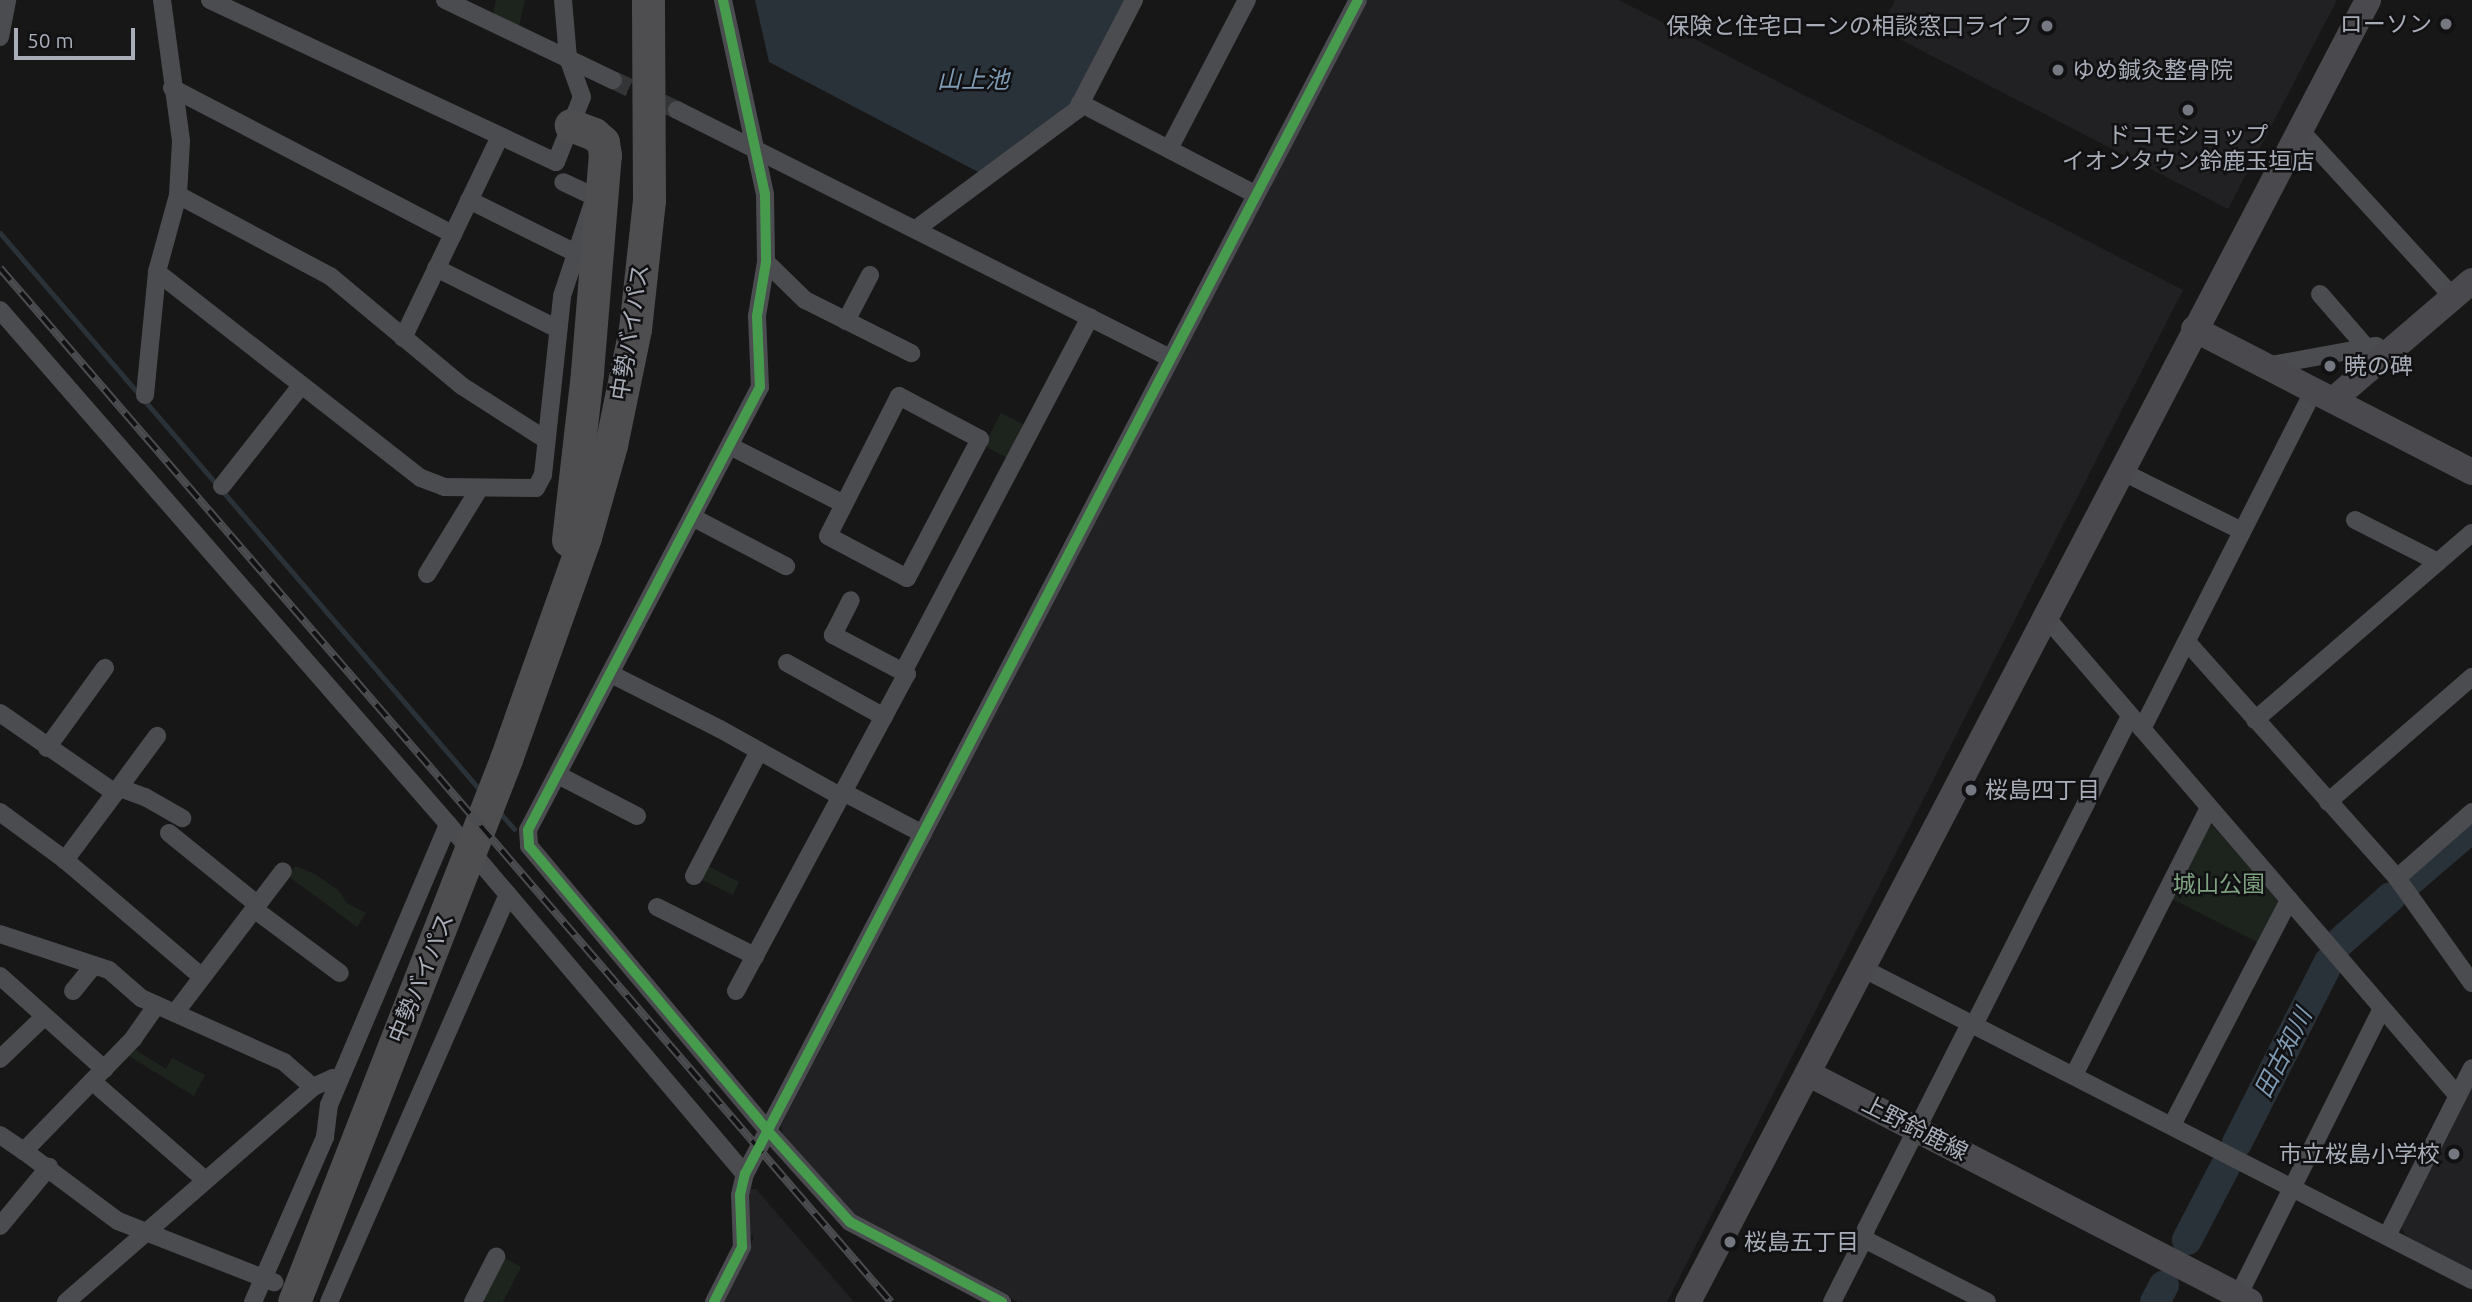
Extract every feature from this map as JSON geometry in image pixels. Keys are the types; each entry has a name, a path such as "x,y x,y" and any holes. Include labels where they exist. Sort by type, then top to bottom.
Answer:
{"highway":[{"name":"中勢バイパス","path":"543,653 598,443 616,330 627,187 625,0"},
{"name":"中勢バイパス","path":"300,1294 506,759 585,537 611,445 635,329 649,200 648,0"},
{"path":"638,299 655,225 668,132 667,0"},
{"path":"565,571 587,372 605,155 603,142 594,134 571,125"}],"street":[{"path":"0,37 8,0"},
{"path":"145,395 157,272 178,195 181,141 162,0"},
{"path":"210,0 556,162 582,97 568,58 563,0"},
{"path":"446,0 613,80"},
{"path":"723,0 765,195 766,262 757,316 760,387 694,518 528,830 529,846 768,1131 850,1222 1002,1302"},
{"path":"916,229 1077,110 1134,0"},
{"path":"1169,149 1247,0"},
{"path":"714,1302 742,1247 740,1195 746,1174 1358,0"},
{"path":"1688,1302 2368,0"},
{"path":"172,88 453,234"},
{"path":"1080,103 1255,194"},
{"path":"677,110 1170,358"},
{"path":"1832,1302 1967,1030 1975,1023 2136,723 2187,642 2242,531 2324,395 2375,353 2462,289 2300,130"},
{"path":"403,338 500,136"},
{"path":"157,272 300,387 421,478 444,487 536,488 542,475 562,296 595,197 563,182"},
{"path":"178,195 330,276 462,386 545,439"},
{"path":"469,200 576,253"},
{"path":"766,262 805,300 911,354"},
{"path":"436,268 558,329"},
{"path":"846,321 870,275"},
{"path":"2320,294 2375,353"},
{"path":"0,310 448,824 746,1174"},
{"path":"903,672 1090,317"},
{"path":"2194,329 2472,472"},
{"path":"2266,366 2375,353"},
{"path":"222,486 300,387"},
{"path":"899,396 980,439 907,578 828,536 844,504 899,396"},
{"path":"730,446 844,504"},
{"path":"2121,471 2242,531"},
{"path":"427,574 479,489"},
{"path":"694,518 786,566"},
{"path":"2355,520 2438,562"},
{"path":"2255,720 2472,533"},
{"path":"736,991 907,674 833,635 851,600"},
{"path":"2045,616 2458,1096"},
{"path":"2187,642 2397,878 2406,896 2472,983"},
{"path":"787,663 884,716"},
{"path":"47,748 105,668"},
{"path":"611,674 923,835"},
{"path":"2328,802 2472,677"},
{"path":"0,713 47,748 118,791 145,797 182,818"},
{"path":"65,860 157,736"},
{"path":"694,876 759,751"},
{"path":"558,775 637,816"},
{"path":"2074,1074 2209,808"},
{"path":"0,812 65,860 202,977"},
{"path":"2397,878 2471,814"},
{"path":"300,1294 328,1105 448,824"},
{"path":"169,833 256,907 340,973"},
{"path":"175,1013 283,871"},
{"path":"300,1294 508,895"},
{"path":"2172,1125 2289,900"},
{"path":"657,907 755,956"},
{"path":"0,934 109,970 141,998 284,1062 313,1087"},
{"path":"73,991 94,965"},
{"path":"1862,968 1975,1023 2472,1280"},
{"path":"0,975 205,1180"},
{"path":"24,1151 134,1038 156,1006"},
{"path":"2241,1300 2292,1186 2382,1009"},
{"path":"0,1059 44,1017"},
{"path":"2387,1236 2472,1068"},
{"name":"上野鈴鹿線","path":"1809,1074 1917,1128 2241,1300"},
{"path":"66,1302 313,1087 333,1078 340,1079"},
{"path":"0,1135 49,1167 118,1221 181,1243 300,1294"},
{"path":"0,1226 49,1167"},
{"path":"1864,1239 1987,1302"},
{"path":"473,1302 496,1256"},
{"path":"253,1302 300,1294"}],"shaded area":[{"path":"1367,0 1619,0 2183,290 1667,1302 1018,1302 850,1213 782,1134 781,1126"},
{"path":"1895,0 2337,0 2228,209 1880,29"},
{"name":"市立桜島小学校","path":"2472,1083 2472,1271 2407,1238 2400,1225"},
{"path":"756,1189 854,1302 721,1302 754,1238 748,1231 746,1193"}],"green space":[{"path":"496,0 525,0 519,27 493,15"},
{"path":"1001,413 1029,427 1011,460 984,446"},
{"name":"城山公園","path":"2210,823 2279,900 2259,943 2172,899"},
{"path":"295,866 315,874 339,891 347,903 366,913 357,927 288,876"},
{"path":"708,866 739,882 733,895 701,879"},
{"path":"133,1048 166,1069 172,1058 205,1075 194,1096 127,1055"},
{"path":"505,1258 521,1267 503,1302 487,1302 483,1300"}],"water":[{"name":"山上池","path":"755,0 1124,0 1070,105 982,174 769,62"}],"waterway":[{"path":"0,233 480,790"},
{"path":"498,811 514,829"},
{"name":"田古知川","path":"2411,880 2468,831"},
{"name":"田古知川","path":"2339,943 2391,897"},
{"name":"田古知川","path":"2237,1143 2329,962"},
{"name":"田古知川","path":"2187,1240 2225,1167"},
{"name":"田古知川","path":"2155,1302 2164,1285"}],"tunnel":[{"path":"613,80 677,110"}],"railway":[{"path":"0,268 891,1302"}],"cycle path":[{"path":"723,0 765,195 766,262 757,316 760,387 528,830 529,846 768,1131 850,1222 1002,1302"},
{"path":"714,1302 742,1247 740,1195 745,1174 1358,0"}],"place":[{"name":"ローソン","path":"2446,24"},
{"name":"保険と住宅ローンの相談窓口ライフ","path":"2047,26"},
{"name":"ゆめ鍼灸整骨院","path":"2058,70"},
{"name":"ドコモショップ イオンタウン鈴鹿玉垣店","path":"2188,110"},
{"name":"暁の碑","path":"2330,366"},
{"name":"桜島四丁目","path":"1971,790"},
{"name":"市立桜島小学校","path":"2454,1154"},
{"name":"桜島五丁目","path":"1730,1242"}]}
